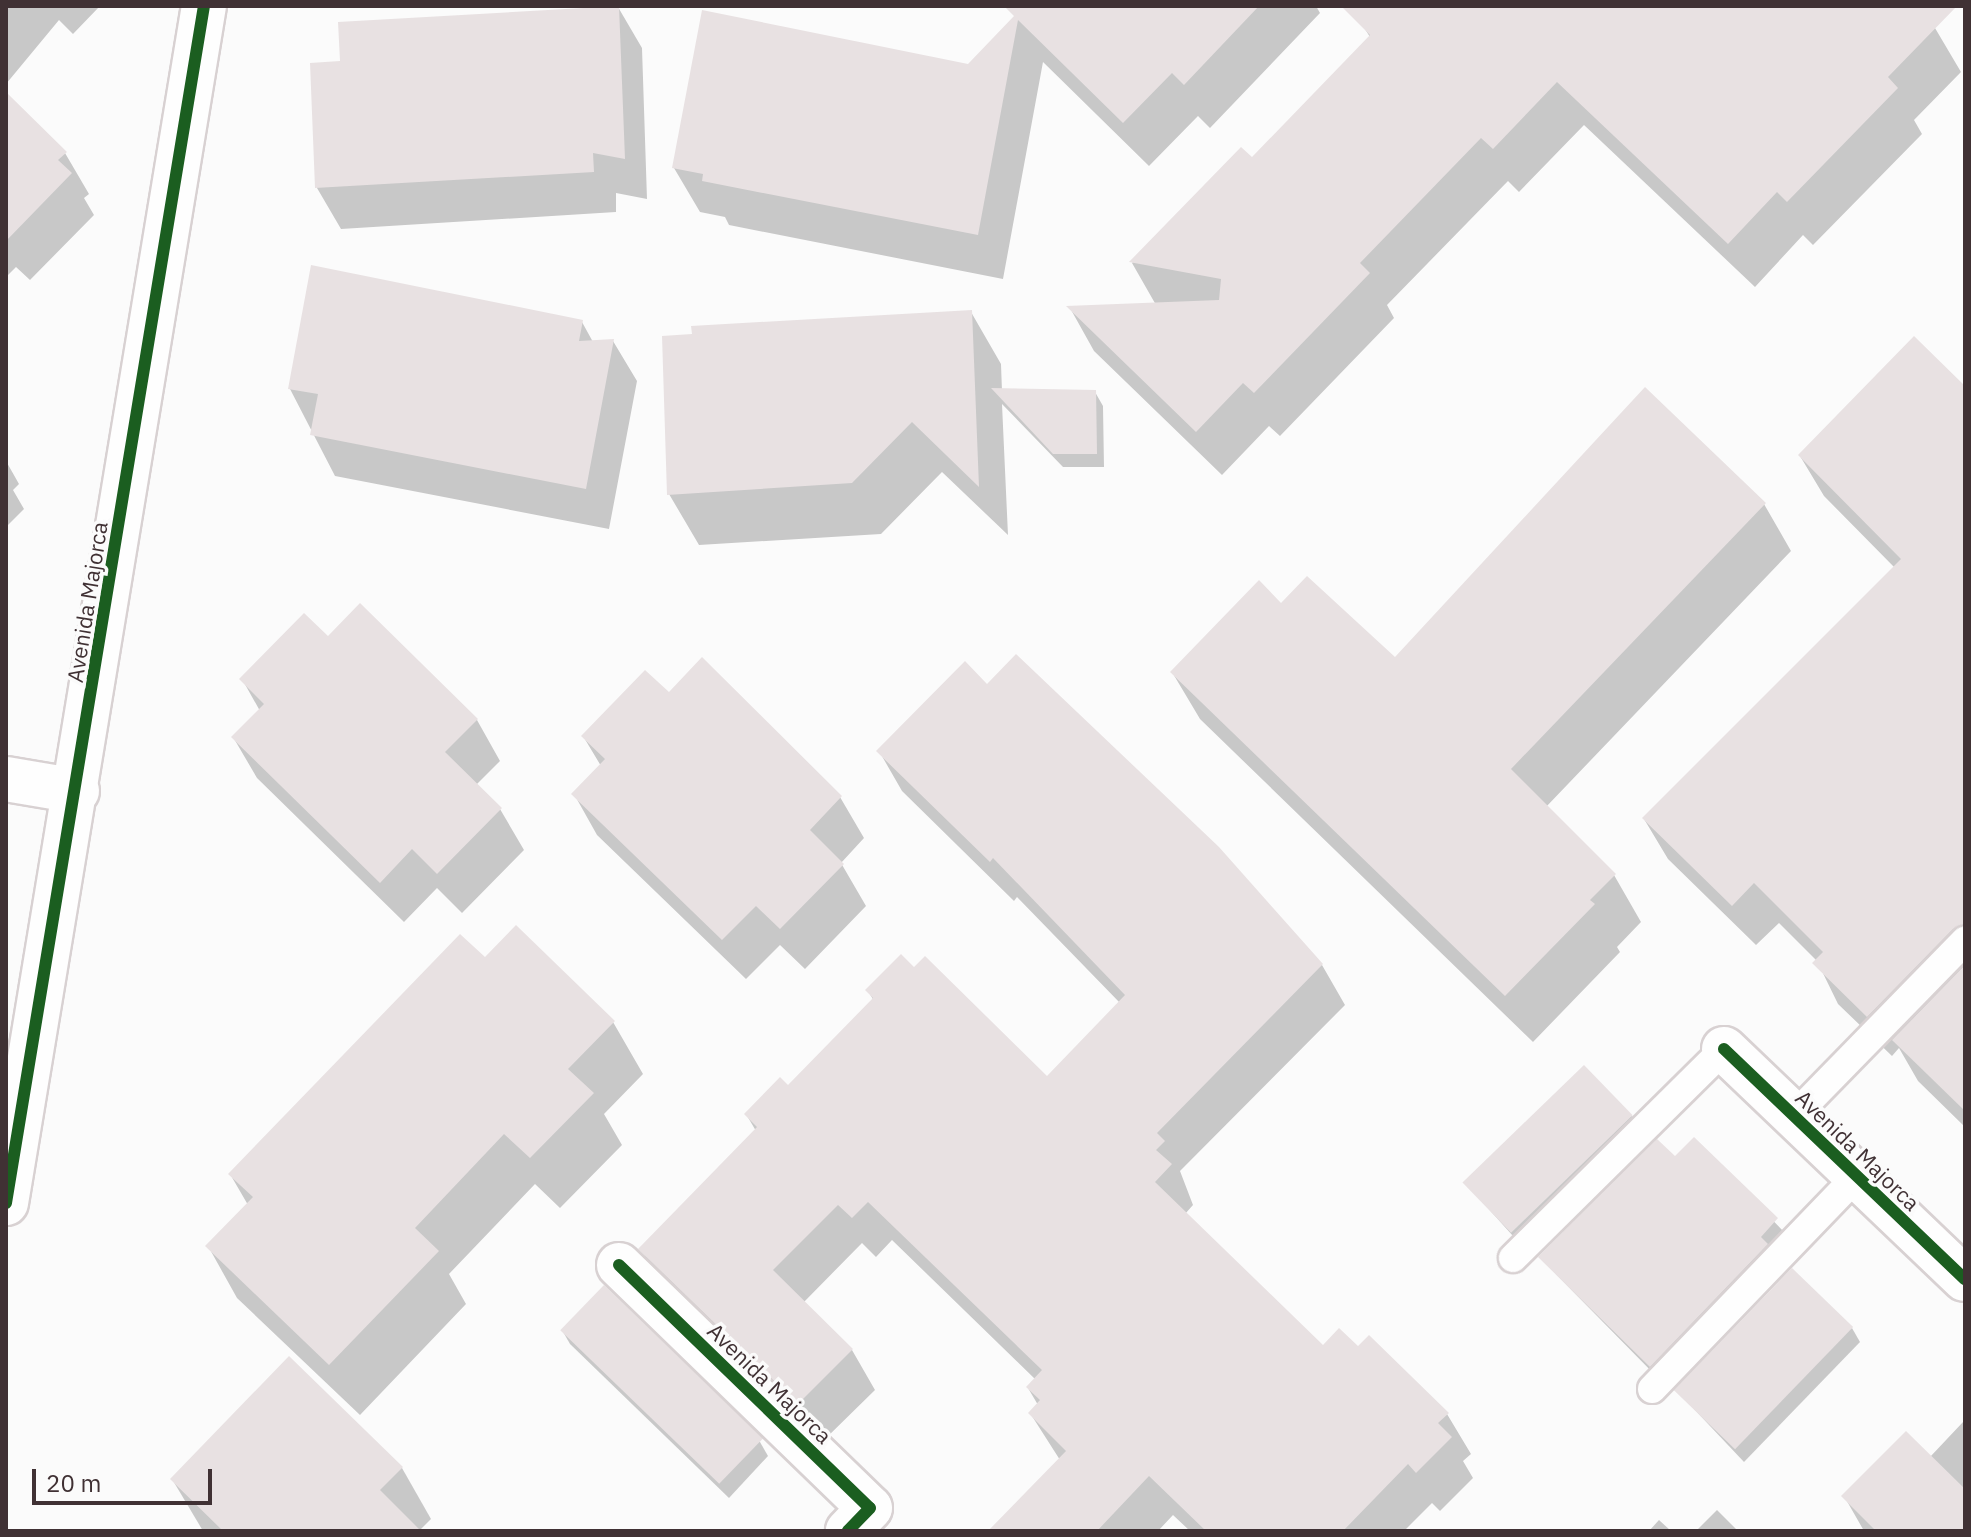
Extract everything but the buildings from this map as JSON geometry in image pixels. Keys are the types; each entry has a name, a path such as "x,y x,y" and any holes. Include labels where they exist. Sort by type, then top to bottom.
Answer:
{"street":[{"name":"Avenida Majorca","path":"6,1203 77,791 204,6"},
{"path":"6,779 77,791"},
{"name":"Avenida Majorca","path":"1724,1049 1965,1279"},
{"name":"Avenida Majorca","path":"619,1265 870,1508 848,1531"}],"lane":[{"path":"1794,1116 1965,941"},
{"path":"1513,1258 1724,1049"},
{"path":"1652,1389 1857,1176"}],"cycle path":[{"path":"6,1203 204,6"},
{"path":"1724,1049 1965,1279"},
{"path":"619,1265 870,1508 848,1531"}]}
